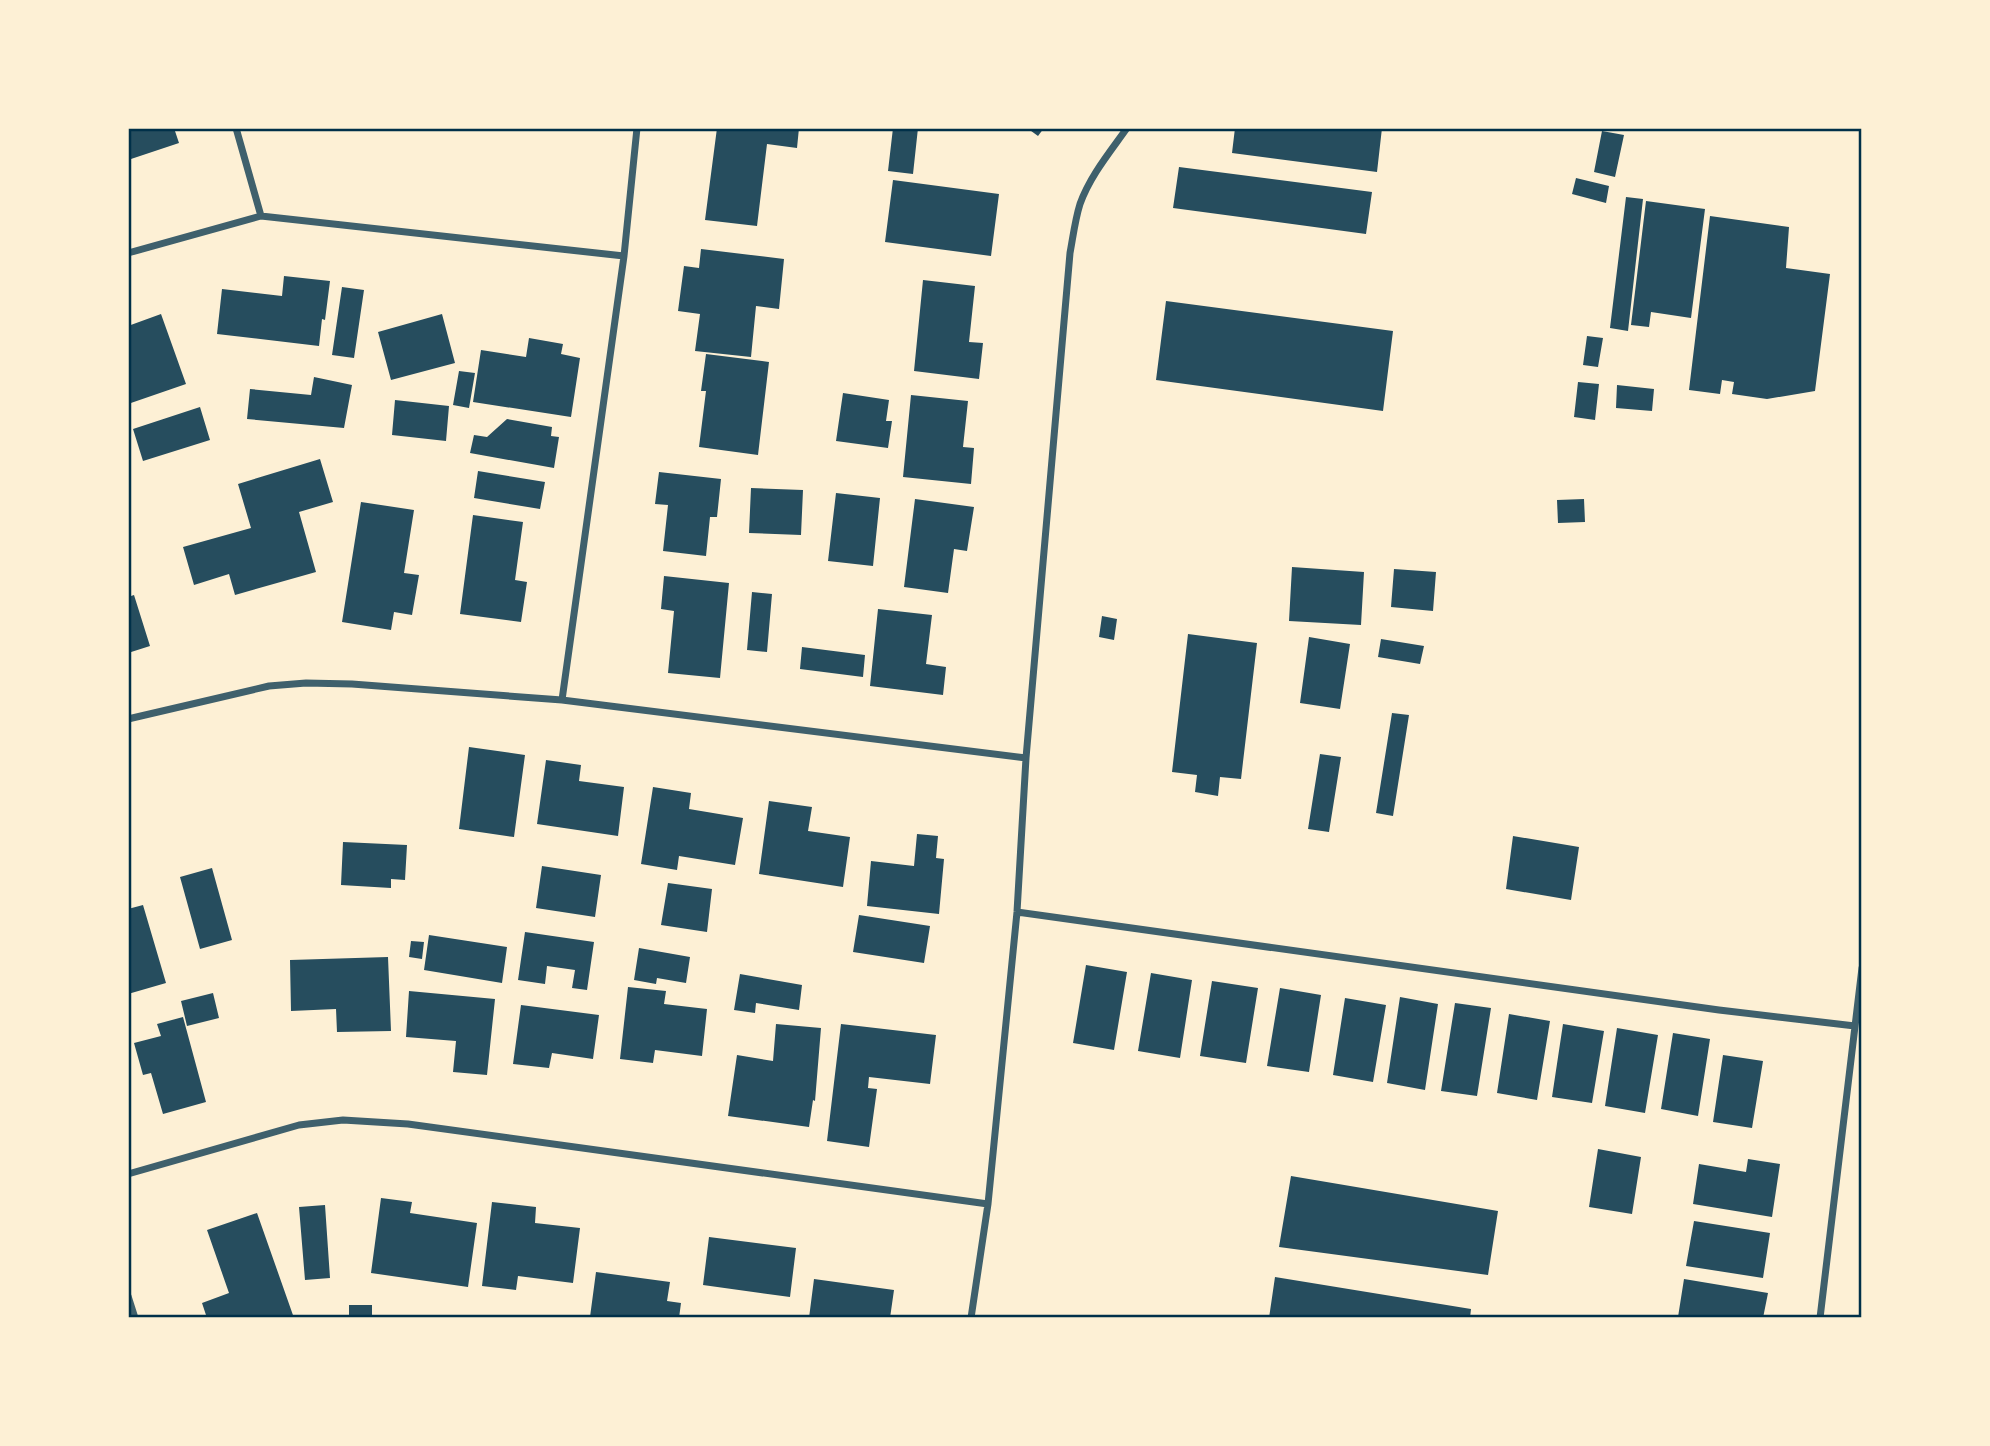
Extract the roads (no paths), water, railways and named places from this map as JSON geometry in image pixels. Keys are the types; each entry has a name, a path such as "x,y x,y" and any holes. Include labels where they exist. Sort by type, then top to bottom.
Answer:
{"street":[{"path":"236,128 261,216"},
{"path":"562,700 624,256 637,128"},
{"path":"971,1318 988,1204 1017,912 1026,758 1074,228 1080,205 1092,179 1127,128"},
{"path":"128,253 261,216 624,256"},
{"path":"128,719 269,686 306,683 352,684 562,700 1026,758"},
{"path":"1017,912 1719,1010 1855,1026"},
{"path":"1820,1318 1862,968"},
{"path":"128,1174 299,1125 343,1120 408,1124 988,1204"},
{"path":"128,1296 135,1318"}]}
